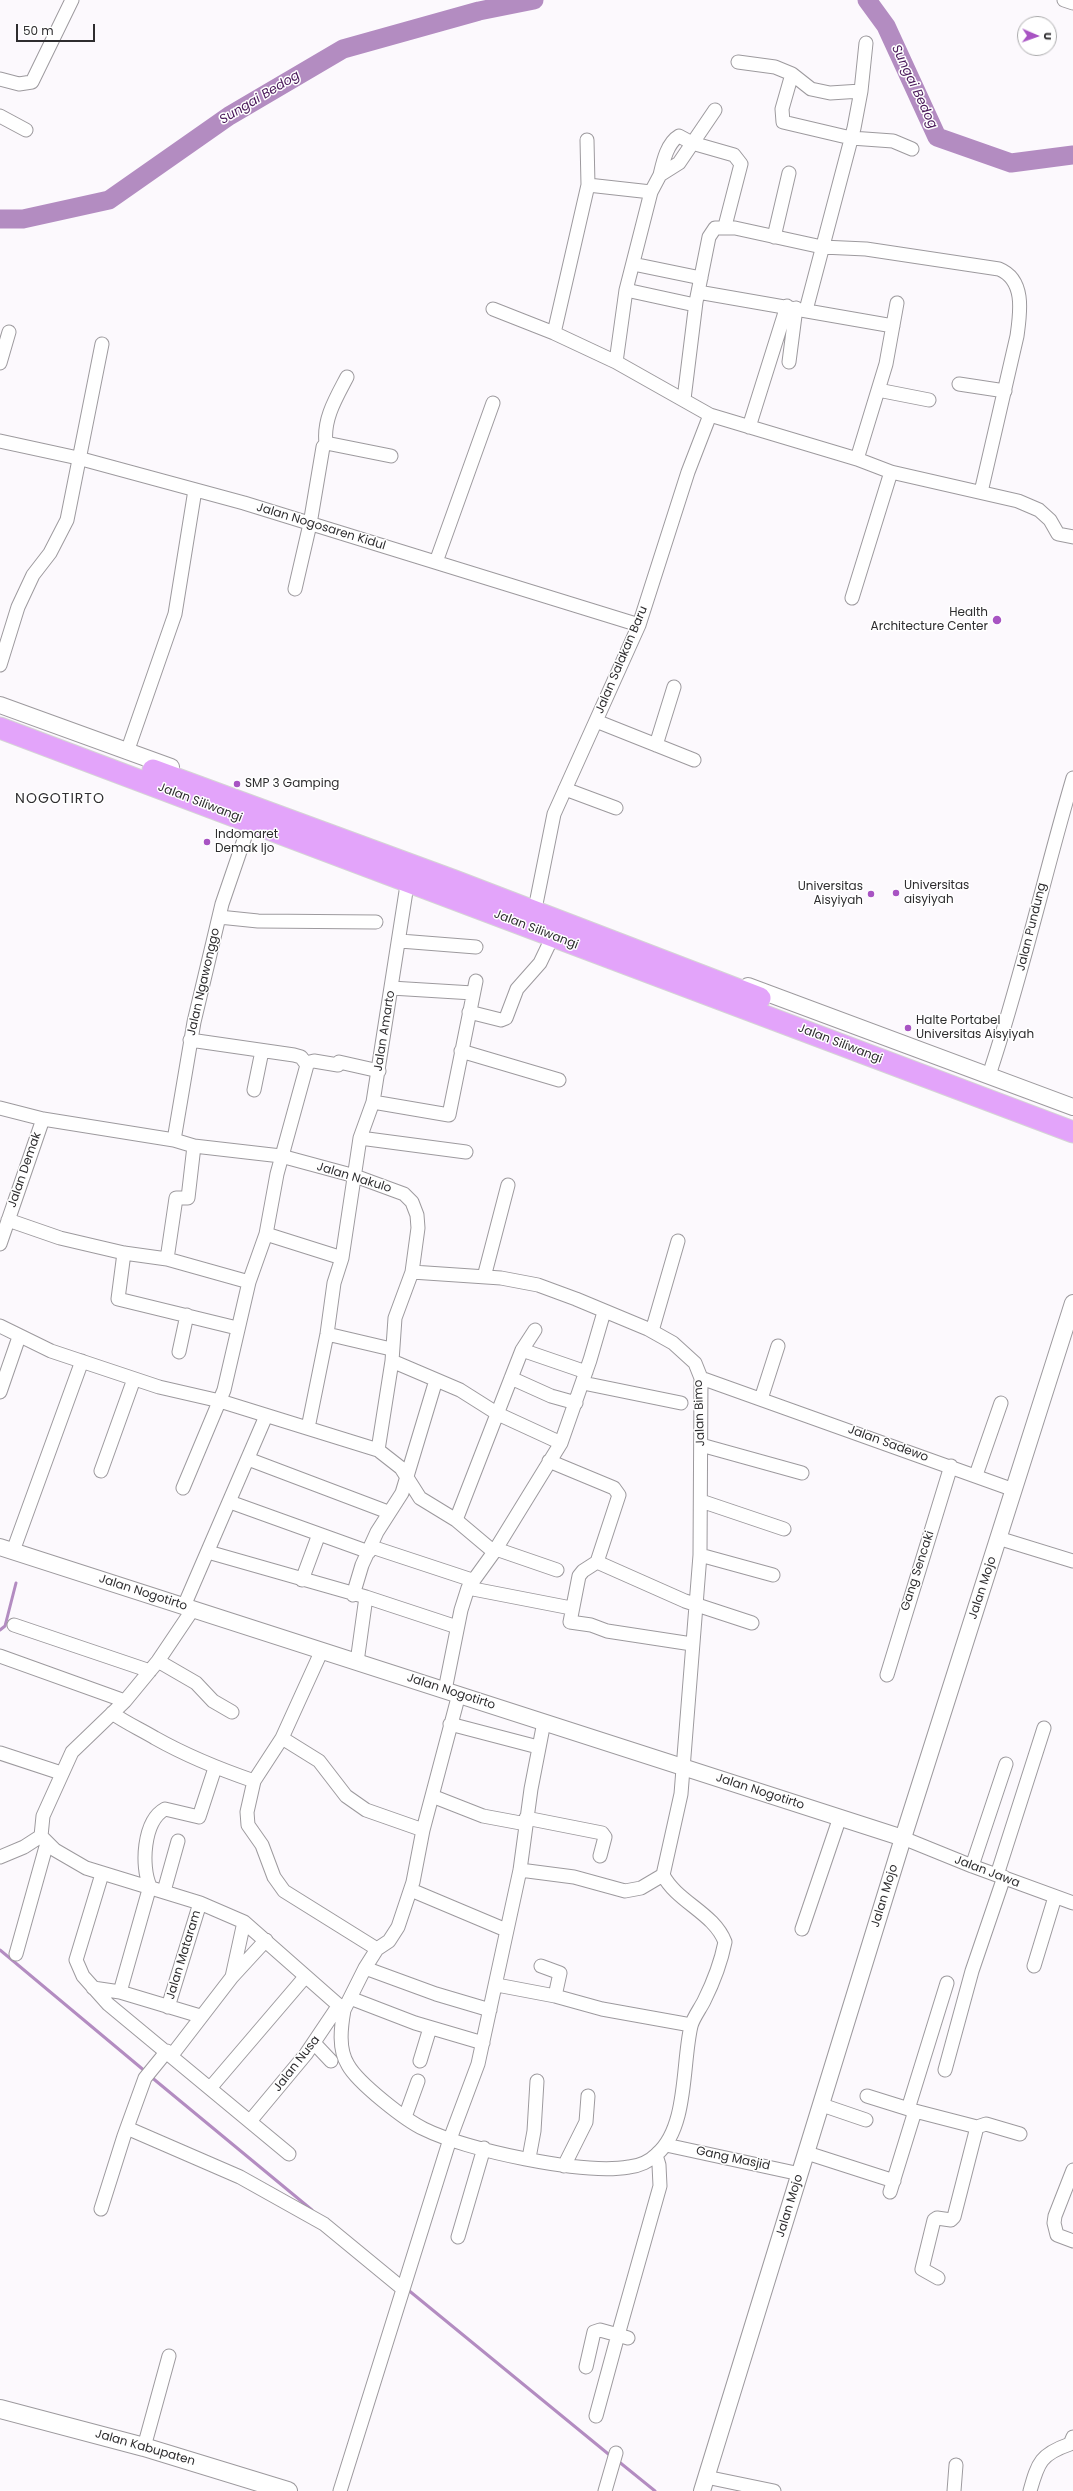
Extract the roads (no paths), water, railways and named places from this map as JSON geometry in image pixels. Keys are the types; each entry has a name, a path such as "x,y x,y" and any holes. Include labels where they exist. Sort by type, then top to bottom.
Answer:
{"highway":[{"name":"Jalan Siliwangi","path":"0,715 48,738 183,788 1035,1122 1073,1132"},
{"name":"Jalan Siliwangi","path":"0,728 48,738"},
{"name":"Jalan Siliwangi","path":"183,788 457,877 1073,1118"}],"main road":[{"name":"Jalan Kabupaten","path":"0,2409 144,2447 288,2491"}],"street":[{"path":"0,79 19,84 32,82 72,0"},
{"path":"1064,0 1073,3"},
{"path":"749,428 822,247 851,138 861,92 866,43"},
{"path":"738,62 775,67 792,74 811,89 830,93 861,92"},
{"path":"792,74 782,109 783,122 851,138 893,141 912,148"},
{"path":"616,362 626,290 651,192 660,175 679,163 715,110"},
{"path":"0,116 26,130"},
{"path":"554,333 588,185 587,140"},
{"path":"692,143 734,155 741,164 725,226"},
{"path":"774,237 789,173"},
{"path":"588,185 651,192"},
{"path":"684,399 695,305 711,231 718,226 725,226 822,247 873,250 1006,272 1016,285 1020,303 1017,336 981,492"},
{"path":"633,264 701,278"},
{"path":"626,290 695,305"},
{"path":"698,292 797,308 893,326"},
{"path":"857,459 886,364 897,303"},
{"path":"789,362 797,308"},
{"path":"493,309 554,333 616,362 710,415 749,428 857,459 891,472 1018,501 1039,510 1050,520 1058,534 1073,537"},
{"path":"0,362 9,332"},
{"path":"0,665 21,601 33,575 50,553 67,520 78,458 89,416 102,344"},
{"path":"295,589 310,524 322,450 326,443 326,426 329,413 347,377"},
{"path":"959,384 1005,391"},
{"path":"878,390 929,400"},
{"path":"436,562 493,403"},
{"name":"Jalan Salakan Baru","path":"536,904 554,814 639,625 688,472 710,415"},
{"name":"Jalan Nogosaren Kidul","path":"0,441 78,458 244,503 639,625"},
{"path":"326,443 391,456"},
{"path":"852,598 891,472"},
{"path":"127,752 175,614 195,490"},
{"path":"656,745 674,687"},
{"path":"0,705 127,752 248,828 407,885 551,940 706,1002 1035,1122 1073,1141"},
{"path":"596,721 694,760"},
{"path":"0,736 183,788"},
{"name":"Jalan Pundung","path":"989,1075 1019,979 1049,860 1073,778"},
{"path":"565,789 616,808"},
{"name":"Jalan Ngawonggo","path":"174,1140 190,1040 219,917 248,828"},
{"path":"457,877 536,904 666,956 1073,1107"},
{"name":"Jalan Amarto","path":"308,1428 327,1334 334,1283 342,1258 356,1176 360,1138 373,1102 379,1070 391,988 400,941 407,885"},
{"path":"219,917 258,921 376,922"},
{"path":"469,1012 501,1020 506,1018 517,989 540,962 551,940"},
{"path":"400,941 476,947"},
{"path":"373,1102 447,1116 452,1106 474,987 391,988"},
{"path":"183,1488 200,1443 220,1401 249,1282 266,1234 281,1156 307,1071 306,1063 301,1057 190,1040"},
{"path":"254,1090 262,1051"},
{"path":"461,1051 559,1080"},
{"path":"306,1063 314,1062 338,1065 339,1062 379,1070"},
{"name":"Jalan Nakulo","path":"0,1108 43,1119 174,1140 194,1146 281,1156 356,1176 404,1194 412,1202 417,1215 418,1228 412,1272 395,1318 392,1355 378,1450"},
{"name":"Jalan Demak","path":"0,1244 43,1119"},
{"path":"360,1138 466,1152"},
{"path":"167,1259 176,1198 188,1198 194,1146"},
{"path":"484,1277 508,1185"},
{"path":"8,1220 60,1238 124,1254 167,1259 249,1282"},
{"path":"266,1234 342,1258"},
{"path":"652,1331 678,1242"},
{"path":"124,1254 118,1285 118,1299 237,1328"},
{"name":"Jalan Bimo","path":"412,1272 484,1277 538,1285 594,1306 604,1312 652,1331 673,1343 695,1363 701,1378 700,1555 695,1604 682,1794 663,1875"},
{"name":"Jalan Mojo","path":"704,2484 903,1838 1073,1304"},
{"path":"520,1870 574,1877 625,1891 641,1888 663,1875 680,1895 710,1921 725,1942 710,1989 691,2025 677,2119 666,2145 656,2155 644,2163 628,2168 564,2166 450,2139 422,2128 405,2117 355,2076 347,2065 342,2042 344,2004 364,1968 377,1949 389,1941 398,1927 411,1890 423,1830 450,1724 457,1627 470,1584 495,1550 561,1442 576,1403 604,1312"},
{"path":"179,1352 187,1315"},
{"path":"0,1326 19,1337 51,1351 134,1379 220,1401 378,1450 401,1468 406,1480 420,1498 456,1520 495,1550 557,1570"},
{"path":"456,1520 522,1350 535,1330"},
{"path":"327,1334 392,1355 436,1380 460,1390 498,1414 561,1442"},
{"path":"0,1392 19,1337"},
{"path":"761,1399 778,1346"},
{"path":"522,1350 584,1378 681,1404"},
{"path":"7,1549 82,1361"},
{"path":"511,1378 551,1396 576,1403"},
{"name":"Jalan Sadewo","path":"701,1378 951,1466 1014,1490"},
{"path":"101,1471 134,1379"},
{"path":"357,1662 359,1596 370,1549 388,1512 399,1499 406,1480 427,1404 436,1380"},
{"path":"976,1475 1002,1403"},
{"path":"16,1954 44,1840 43,1816 61,1773 79,1743 125,1701 154,1666 189,1607 208,1552 266,1416"},
{"path":"701,1445 802,1473"},
{"path":"248,1459 388,1512"},
{"path":"549,1462 618,1491 613,1514 597,1562 583,1571 579,1576 571,1608 570,1622 591,1625 608,1631 692,1644"},
{"name":"Gang Sencaki","path":"887,1675 951,1466"},
{"path":"701,1501 784,1529"},
{"path":"230,1502 319,1534 370,1549 470,1584 571,1608"},
{"path":"302,1580 319,1534"},
{"path":"998,1538 1073,1561"},
{"name":"Jalan Nogotirto","path":"7,1549 903,1838"},
{"path":"208,1552 359,1596 457,1627"},
{"path":"700,1555 773,1575"},
{"path":"597,1562 695,1604 752,1623"},
{"path":"14,1625 154,1666 196,1683 213,1701 232,1712"},
{"path":"322,1650 282,1738 254,1781 248,1812 248,1825 262,1845 274,1877 284,1891 377,1949"},
{"path":"0,1656 125,1701"},
{"path":"112,1713 127,1724 171,1748 215,1768 254,1781"},
{"path":"340,2491 450,2139 478,2064 497,1985 506,1930 520,1870 538,1747 544,1722"},
{"path":"450,1724 538,1747"},
{"path":"945,2070 972,1971 1044,1728"},
{"path":"282,1738 319,1761 346,1796 366,1810 423,1830"},
{"path":"0,1753 61,1773"},
{"path":"972,1866 1006,1764"},
{"path":"120,1992 150,1886 145,1875 145,1854 150,1827 165,1809 199,1817 215,1768"},
{"path":"432,1796 483,1816 602,1833 605,1837 600,1856"},
{"path":"802,1929 840,1817"},
{"name":"Jalan Jawa","path":"903,1838 972,1866 1073,1903"},
{"path":"0,1857 44,1840"},
{"path":"44,1840 55,1850 102,1874 150,1886 200,1903 244,1922 266,1940 305,1977 344,2004 483,2043"},
{"path":"164,1891 178,1841"},
{"path":"102,1874 76,1960 82,1976 108,2004 251,2120 289,2154"},
{"path":"411,1890 506,1930"},
{"path":"1034,1966 1055,1896"},
{"name":"Jalan Mataram","path":"168,2007 200,1903"},
{"path":"232,1977 244,1922"},
{"path":"101,2209 127,2128 148,2076 232,1977 266,1940"},
{"path":"541,1966 560,1973 555,1996"},
{"path":"364,1968 436,1994 490,2010"},
{"path":"211,2087 305,1977"},
{"path":"807,2153 892,2187 911,2110 947,1982"},
{"path":"497,1985 555,1996 602,2009 691,2025"},
{"path":"93,1988 120,1992 200,2016"},
{"name":"Jalan Nusa","path":"251,2120 344,2004"},
{"path":"420,2061 430,2028"},
{"path":"314,2043 331,2061"},
{"path":"405,2117 418,2081"},
{"path":"529,2158 534,2131 537,2081"},
{"path":"564,2166 586,2122 588,2096"},
{"path":"867,2096 911,2110 977,2127 986,2124 1020,2134"},
{"path":"822,2105 866,2120"},
{"path":"938,2278 922,2269 922,2260 934,2220 937,2218 951,2220 954,2217 977,2127"},
{"path":"127,2128 240,2177 324,2224 405,2284"},
{"name":"Gang Masjid","path":"666,2145 800,2174"},
{"path":"458,2237 484,2148"},
{"path":"596,2416 623,2336 621,2320 660,2186 660,2172 656,2155"},
{"path":"1073,2170 1054,2223 1057,2235 1073,2241"},
{"path":"586,2367 594,2332 600,2330 623,2336"},
{"path":"144,2447 168,2356"},
{"path":"1030,2491 1038,2464 1045,2456 1072,2442"},
{"path":"605,2491 616,2453"},
{"path":"954,2491 956,2465"},
{"path":"704,2484 774,2491"}],"waterway":[{"name":"Sungai Bedog","path":"0,219 23,219 109,200 229,116 343,49 479,11 534,0"},
{"name":"Sungai Bedog","path":"867,0 886,26 937,137 1011,163 1073,155"},
{"path":"0,1630 5,1626 16,1583"},
{"path":"0,1950 146,2072"},
{"path":"150,2076 312,2210"},
{"path":"407,2289 612,2457"},
{"path":"618,2461 655,2491"}],"place":[{"name":"Health Architecture Center","path":"997,620"},
{"name":"SMP 3 Gamping","path":"237,784"},
{"name":"Indomaret Demak Ijo","path":"207,842"},
{"name":"Universitas aisyiyah","path":"896,893"},
{"name":"Universitas Aisyiyah","path":"871,894"},
{"name":"Halte Portabel Universitas Aisyiyah","path":"908,1028"}],"district":[{"name":"NOGOTIRTO","path":"60,799"}]}
